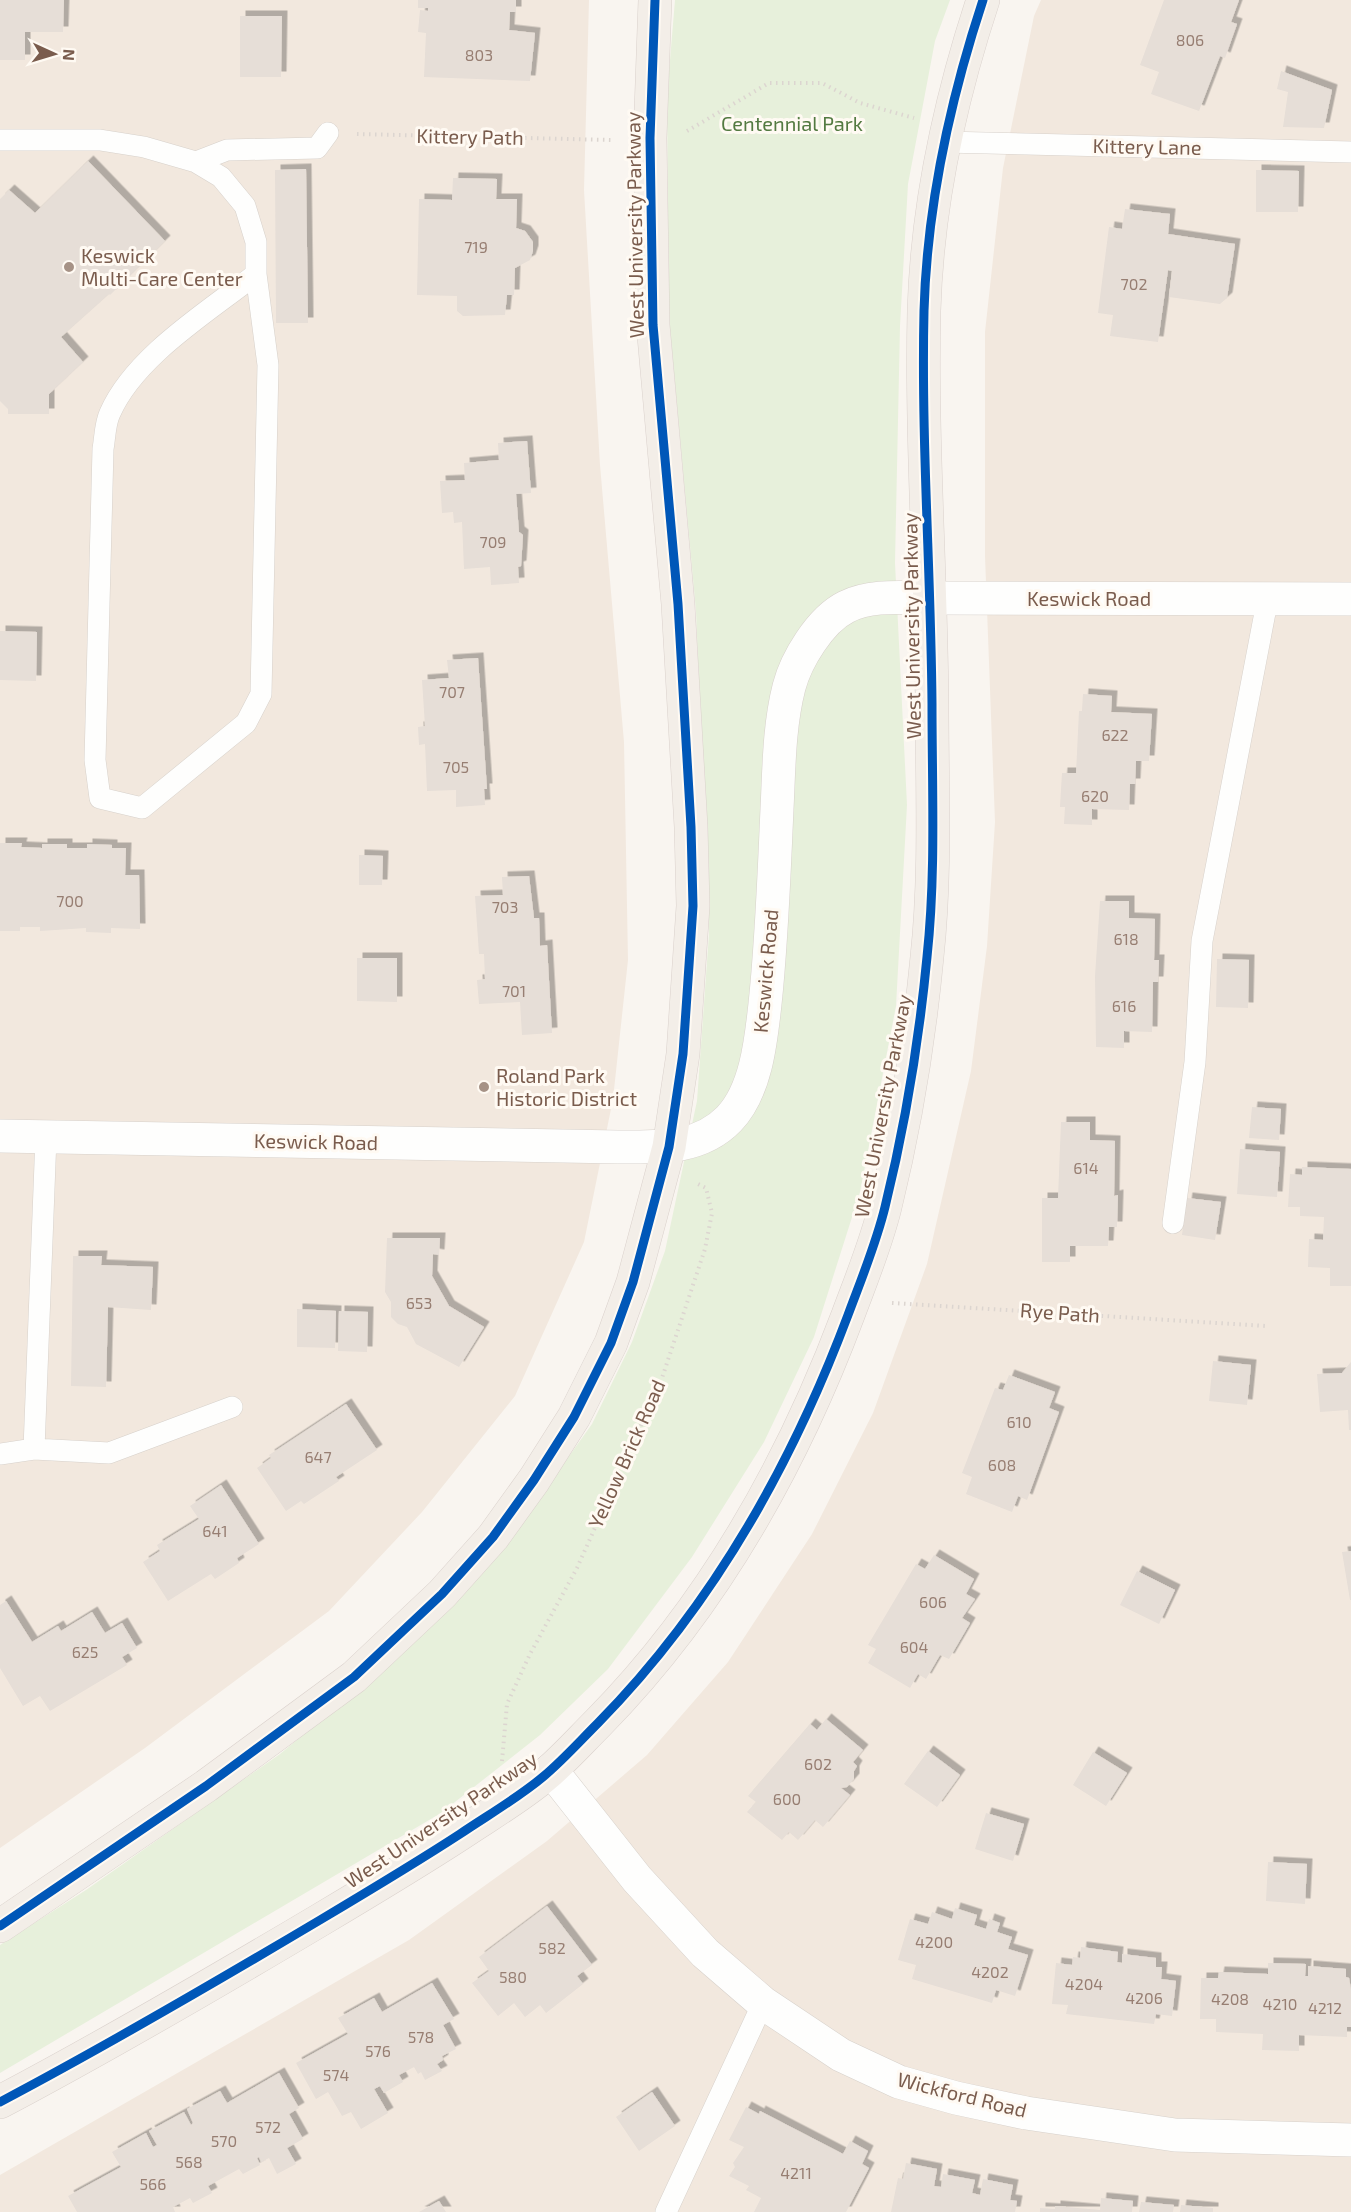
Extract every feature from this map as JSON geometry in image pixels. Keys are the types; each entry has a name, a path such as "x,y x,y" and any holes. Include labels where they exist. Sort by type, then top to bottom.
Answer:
{"main road":[{"name":"West University Parkway","path":"0,1926 206,1786 354,1677 442,1594 493,1537 534,1480 574,1416 611,1343 633,1282 669,1147 683,1054 693,906 691,826 679,616 653,325 650,138 655,0"},
{"name":"West University Parkway","path":"0,2102 66,2067 393,1877 524,1792 551,1770 632,1688 687,1621 738,1545 779,1473 819,1393 884,1212 916,1045 928,951 932,846 931,598 925,443 924,306 932,222 933,131 960,70 983,0"}],"street":[{"name":"Keswick Road","path":"0,1136 669,1147 707,1135 728,1120 741,1104 750,1081 762,1034 770,956 781,727 789,685 804,650 820,629 845,607 874,599 931,598 1268,597 1351,599"},
{"name":"Wickford Road","path":"551,1770 637,1879 705,1953 763,2003 841,2055 899,2082 956,2098 1026,2113 1174,2135 1351,2140"}],"lane":[{"name":"Kittery Lane","path":"933,131 1351,152"},
{"path":"196,162 227,150 317,148 328,133"},
{"path":"0,140 100,141 144,147 196,162 221,177 245,206 256,242 256,274 268,365 261,694 246,723 142,808 100,798 95,760 104,449 108,415 127,382 164,347 256,274"},
{"path":"1173,1223 1195,1062 1202,940 1268,597"},
{"path":"34,1449 46,1137"},
{"path":"0,1454 34,1449 109,1453 232,1407"},
{"path":"666,2212 763,2003"}],"path":[{"path":"680,134 769,83 822,83 860,103 933,131"}],"shaded area":[{"path":"0,0 589,0 584,190 600,465 624,742 628,960 613,1099 584,1242 515,1396 422,1512 329,1611 145,1748 0,1848"},
{"path":"1041,0 1351,0 1351,2212 0,2212 0,2175 409,1940 547,1841 647,1755 728,1662 812,1534 873,1413 927,1264 971,1071 987,946 995,822 985,556 985,332 1003,168 1034,16"}],"green space":[{"name":"Centennial Park","path":"675,0 950,0 935,41 908,184 900,326 895,563 907,805 896,1006 860,1192 814,1337 764,1442 692,1557 608,1669 540,1735 441,1813 0,2073 0,1945 86,1890 280,1754 415,1642 527,1515 592,1424 632,1342 665,1251 697,1101 709,934 696,611 669,319 667,96"}],"building":[{"path":"0,0 64,0 63,32 25,32 25,60 0,60"},
{"path":"418,0 516,0 516,12 510,12 509,30 535,33 530,81 424,77 426,33 418,32 420,10 428,11 428,8 418,8"},
{"path":"1164,0 1239,0 1231,22 1237,24 1225,58 1220,56 1199,111 1151,94 1159,72 1140,65"},
{"path":"240,16 282,16 281,77 240,77"},
{"path":"1281,71 1332,90 1324,128 1283,127 1288,92 1277,89"},
{"name":"Keswick Multi-Care Center","path":"88,161 165,241 110,295 61,337 83,362 49,394 49,414 8,414 8,409 0,401 0,199 9,190 35,213"},
{"path":"306,169 308,323 276,323 275,170"},
{"path":"1256,170 1299,171 1298,212 1256,212"},
{"path":"453,178 497,179 496,199 517,199 516,228 525,231 533,242 533,251 530,260 515,268 514,295 507,295 505,315 463,316 457,311 457,296 417,295 419,199 452,200"},
{"path":"1125,209 1170,214 1168,234 1235,244 1227,298 1220,304 1169,297 1172,271 1168,270 1158,342 1110,336 1113,315 1098,313 1109,227 1122,229"},
{"path":"527,441 531,493 516,494 519,532 523,535 521,566 518,567 519,583 491,585 490,567 464,569 462,522 454,523 453,512 442,513 440,481 465,480 464,463 499,460 498,443"},
{"path":"0,631 37,632 36,681 0,680"},
{"path":"478,658 487,789 484,789 485,805 456,807 456,790 427,791 425,744 419,745 418,727 425,726 422,680 449,678 447,660"},
{"path":"1083,694 1112,696 1111,712 1152,714 1149,761 1136,761 1135,784 1130,784 1129,810 1092,809 1092,825 1064,824 1065,807 1060,807 1062,773 1076,773 1079,711 1082,711"},
{"path":"0,843 22,843 21,847 42,848 42,844 67,844 67,848 87,848 87,844 126,848 125,875 139,875 140,929 111,928 111,933 86,932 86,928 40,931 40,927 20,927 20,931 0,931"},
{"path":"359,855 383,856 382,885 359,885"},
{"path":"529,876 534,918 539,918 540,946 547,945 552,1033 522,1035 520,1002 479,1004 477,980 485,979 484,954 479,954 475,896 503,895 502,877"},
{"path":"1100,901 1129,901 1129,918 1155,919 1154,960 1159,960 1158,982 1153,982 1152,1032 1124,1031 1124,1048 1096,1047 1095,976"},
{"path":"357,958 397,958 397,1002 357,1001"},
{"path":"1217,959 1249,960 1248,1008 1216,1007"},
{"path":"1252,1107 1281,1109 1279,1140 1249,1138"},
{"path":"1061,1122 1090,1122 1090,1140 1115,1141 1114,1196 1118,1195 1117,1227 1109,1227 1108,1246 1070,1246 1070,1262 1042,1262 1042,1198 1058,1198"},
{"path":"1240,1149 1280,1152 1277,1197 1237,1194"},
{"path":"1302,1167 1351,1169 1351,1286 1330,1286 1330,1268 1308,1267 1309,1239 1323,1240 1324,1217 1300,1216 1300,1207 1288,1207 1290,1174 1302,1175"},
{"path":"1187,1198 1221,1202 1215,1240 1182,1235"},
{"path":"387,1238 440,1238 439,1255 433,1254 432,1276 449,1306 484,1327 459,1367 416,1344 407,1327 398,1324 391,1317 391,1302 385,1292"},
{"path":"73,1256 102,1256 101,1265 153,1267 151,1310 108,1307 106,1387 71,1386"},
{"path":"297,1309 336,1311 335,1348 297,1347"},
{"path":"339,1311 368,1312 367,1352 338,1351"},
{"path":"1213,1361 1251,1365 1247,1405 1209,1401"},
{"path":"1351,1362 1351,1430 1349,1430 1348,1410 1320,1412 1317,1374 1342,1373"},
{"path":"1009,1375 1055,1392 1049,1408 1059,1412 1027,1500 1018,1496 1012,1512 966,1494 972,1477 962,1473 995,1388 1003,1390"},
{"path":"346,1404 377,1450 336,1477 339,1481 304,1504 301,1501 286,1511 257,1468 271,1458 269,1455"},
{"path":"221,1485 259,1544 237,1558 239,1563 215,1579 211,1574 168,1601 143,1562 160,1551 157,1545 199,1519 190,1506"},
{"path":"1351,1551 1351,1600 1350,1600 1342,1552"},
{"path":"934,1555 974,1579 966,1594 975,1599 962,1618 970,1623 949,1659 940,1655 926,1679 918,1674 910,1688 868,1663 876,1649 868,1645 916,1564 925,1569"},
{"path":"1137,1571 1175,1590 1159,1624 1120,1605"},
{"path":"6,1601 32,1642 58,1626 61,1631 92,1612 105,1633 122,1623 137,1648 122,1657 127,1665 50,1711 40,1696 23,1706 0,1668 0,1605"},
{"path":"826,1719 863,1750 853,1762 857,1766 854,1779 847,1787 841,1788 850,1795 823,1827 815,1820 798,1840 789,1832 782,1840 747,1812 756,1802 748,1796 810,1724 817,1730"},
{"path":"928,1751 960,1775 937,1807 904,1784"},
{"path":"1093,1752 1127,1773 1106,1806 1073,1785"},
{"path":"986,1813 1024,1824 1013,1861 975,1849"},
{"path":"1268,1862 1307,1864 1305,1904 1266,1901"},
{"path":"547,1906 592,1965 577,1976 583,1984 546,2013 540,2005 525,2017 514,2003 498,2016 472,1983 489,1971 479,1957"},
{"path":"955,1908 977,1915 974,1925 986,1929 989,1919 1000,1923 997,1932 1012,1937 1008,1949 1028,1955 1015,1996 996,1990 992,2003 912,1979 916,1965 898,1960 910,1919 928,1924 932,1912 952,1919"},
{"path":"1081,1947 1118,1952 1117,1962 1122,1963 1122,1954 1156,1958 1156,1967 1162,1967 1161,1979 1176,1981 1172,2016 1156,2014 1154,2024 1066,2014 1068,2005 1052,2004 1056,1963 1072,1965 1073,1957 1080,1958"},
{"path":"1268,1963 1306,1964 1305,1976 1308,1976 1308,1966 1346,1969 1346,1977 1349,1978 1351,1989 1351,2027 1347,2027 1347,2037 1299,2035 1299,2051 1262,2050 1263,2034 1216,2032 1216,2019 1200,2019 1201,1978 1218,1978 1219,1972 1268,1974"},
{"path":"432,1983 454,2019 443,2025 456,2049 442,2056 443,2060 437,2064 442,2071 425,2080 421,2072 418,2074 414,2067 399,2075 403,2082 384,2093 380,2086 374,2089 388,2113 361,2129 351,2112 342,2116 328,2092 316,2099 296,2063 348,2034 338,2018 374,1998 382,2012"},
{"path":"279,2073 299,2108 289,2114 303,2139 287,2148 296,2164 277,2174 269,2158 261,2162 259,2157 257,2158 260,2165 243,2174 239,2169 208,2186 212,2193 193,2203 190,2198 173,2207 175,2212 77,2212 68,2196 121,2167 112,2152 146,2133 153,2147 157,2145 149,2131 184,2112 191,2125 193,2123 187,2109 220,2091 227,2103"},
{"path":"652,2092 675,2126 639,2151 616,2117"},
{"path":"746,2107 759,2114 760,2111 843,2154 850,2141 868,2151 862,2164 869,2168 846,2212 754,2212 761,2198 746,2190 749,2186 729,2176 735,2167 733,2163 744,2147 729,2140"},
{"path":"906,2163 937,2169 934,2186 941,2187 943,2174 975,2180 972,2193 980,2195 983,2179 1013,2185 1010,2200 1017,2201 1015,2212 891,2212 898,2178 903,2179"},
{"path":"1101,2198 1133,2201 1132,2212 1040,2212 1040,2208 1055,2209 1055,2206 1100,2210"},
{"path":"439,2201 446,2212 419,2212"},
{"path":"1141,2202 1174,2205 1173,2212 1139,2212"},
{"path":"1181,2205 1213,2208 1213,2212 1180,2212"}],"cycle path":[{"path":"0,1926 206,1786 354,1677 442,1594 493,1537 534,1480 574,1417 611,1343 633,1282 669,1147 683,1054 693,906 691,827 678,604 653,325 650,138 655,0"},
{"path":"0,2102 161,2013 355,1899 460,1834 544,1776 598,1723 677,1632 712,1583 744,1532 801,1427 848,1315 881,1221 905,1114 924,989 932,894 933,831 923,360 926,271 942,153 960,76 983,0"}],"place":[{"name":"Keswick Multi-Care Center","path":"69,267"},
{"name":"Roland Park Historic District","path":"484,1087"}]}
